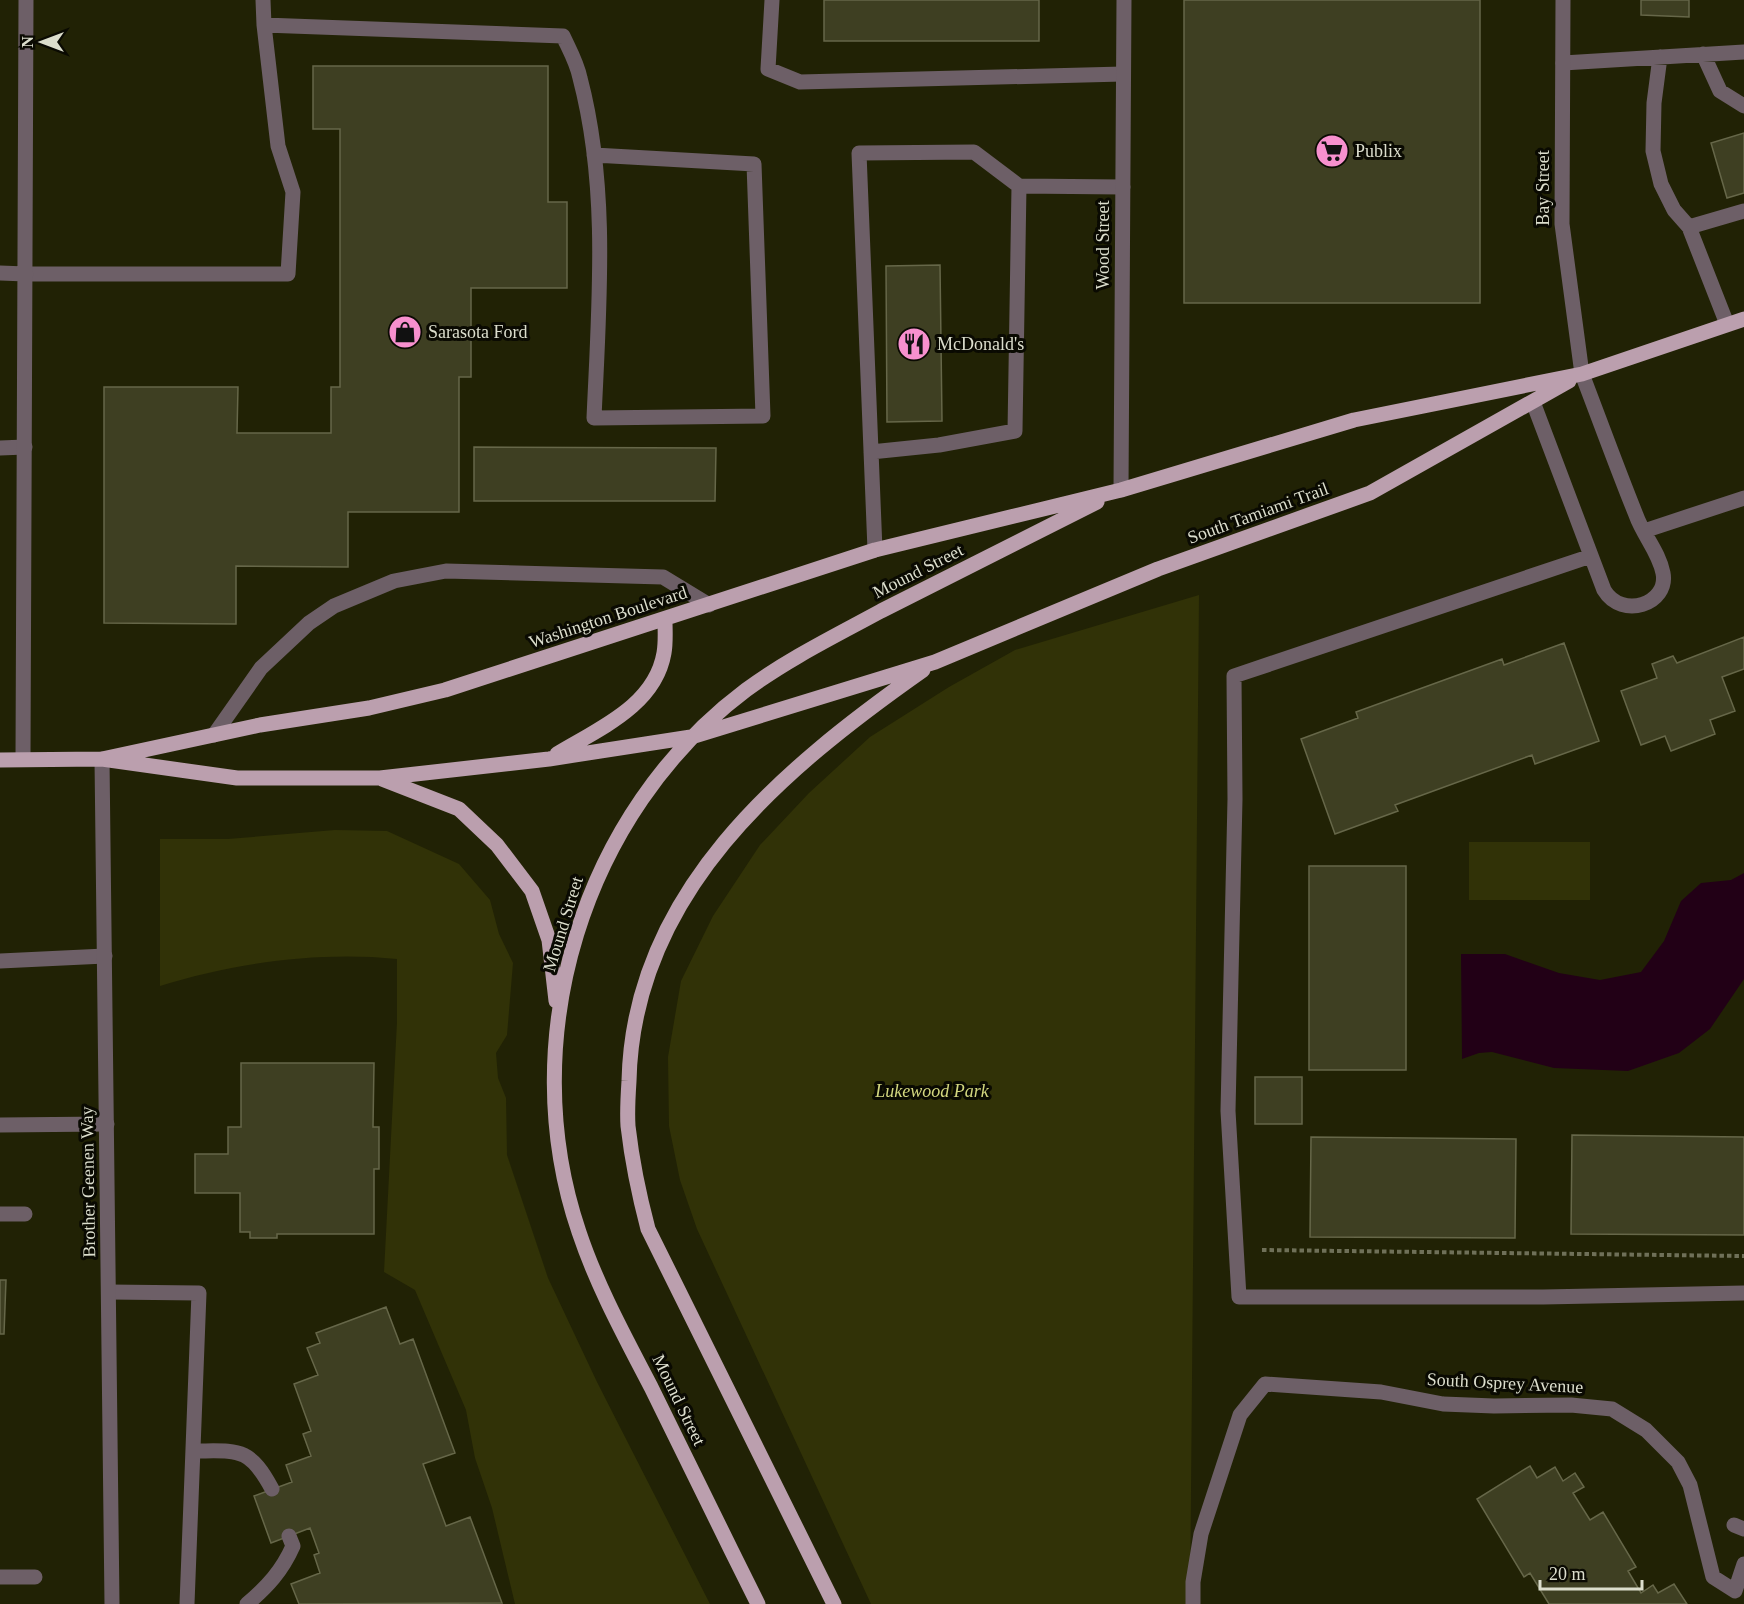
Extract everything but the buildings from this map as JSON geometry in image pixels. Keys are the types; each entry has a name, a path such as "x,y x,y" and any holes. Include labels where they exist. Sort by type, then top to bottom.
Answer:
{"main road":[{"name":"South Tamiami Trail","path":"1121,490 1354,420 1582,374 1744,319"},
{"name":"South Tamiami Trail","path":"935,662 1158,569 1370,493 1582,374"},
{"name":"Washington Boulevard","path":"102,759 214,735 369,708 445,690 875,550 1121,490"},
{"name":"Mound Street","path":"758,1604 613,1312 579,1232 561,1156 554,1090 557,1013 574,942 595,881 619,835 645,793 691,736 747,690 812,648 1121,490"},
{"path":"549,759 626,712 652,687 664,653 665,620"},
{"name":"Washington Boulevard","path":"0,759 102,759 237,778 380,778 549,759 691,736 935,662"},
{"path":"834,1604 648,1228 635,1179 628,1124 630,1051 641,994 661,939 692,882 742,821 792,770 856,717 935,662"},
{"path":"380,778 459,809 497,845 532,891 549,940 557,1013"}],"street":[{"path":"23,759 26,0"},
{"path":"0,273 288,273 293,192 278,146 263,0"},
{"path":"772,0 768,69 800,82 1124,74"},
{"name":"Wood Street","path":"1121,490 1124,0"},
{"name":"Bay Street","path":"1563,0 1562,224 1582,374 1644,531 1660,562 1664,576 1660,593 1649,601 1628,606 1614,603 1604,590 1591,556"},
{"path":"264,25 563,36 580,75 594,155 601,270 594,418 763,416 754,164 594,155"},
{"path":"1563,63 1744,52"},
{"path":"1703,54 1720,91 1744,106"},
{"path":"1660,57 1654,103 1653,150 1661,184 1674,210 1689,227 1727,324"},
{"path":"875,550 859,153 974,152 1019,186 1123,187"},
{"path":"871,452 939,445 1015,431 1019,186"},
{"path":"1689,227 1744,211"},
{"path":"1533,402 1591,556 1234,676 1235,811 1228,1111 1239,1297 1744,1293"},
{"path":"0,448 25,447"},
{"path":"1644,531 1744,498"},
{"path":"214,735 261,668 309,623 334,606 394,581 446,571 663,578 709,605"},
{"name":"Brother Geenen Way","path":"102,759 112,1604"},
{"path":"0,961 105,956"},
{"path":"0,1125 106,1124"},
{"path":"0,1214 25,1214"},
{"path":"109,1292 199,1293 187,1604"},
{"name":"South Osprey Avenue","path":"1193,1604 1193,1582 1202,1534 1240,1414 1265,1384 1381,1392 1443,1404 1571,1405 1612,1409 1646,1430 1678,1462 1690,1485 1713,1577 1735,1591 1744,1564"},
{"path":"193,1451 239,1451 259,1465 272,1489"},
{"path":"247,1604 267,1587 284,1566 293,1546 289,1536"},
{"path":"0,1577 35,1577"}],"path":[{"path":"1236,1250 1744,1256"}],"green space":[{"name":"Lukewood Park","path":"1199,595 1190,1604 871,1604 697,1229 680,1180 669,1126 668,1057 681,981 713,916 760,845 809,793 870,737 949,687 1015,650"},
{"path":"335,830 387,831 459,864 490,900 499,934 513,963 507,1035 496,1053 498,1078 506,1098 507,1155 548,1278 597,1382 710,1604 515,1604 492,1508 475,1458 466,1410 415,1290 384,1272 397,1022 397,959 337,957 277,961 218,971 160,986 160,839 228,839"},
{"path":"1469,842 1590,842 1590,900 1469,900"}],"shaded area":[{"path":"1744,873 1744,979 1710,1029 1679,1053 1628,1071 1554,1068 1492,1052 1479,1053 1462,1059 1461,954 1505,954 1559,973 1600,980 1641,972 1664,941 1681,901 1701,883 1731,880"}],"place":[{"name":"Publix","path":"1332,151"},
{"name":"Sarasota Ford","path":"405,332"},
{"name":"McDonald's","path":"914,344"}]}
